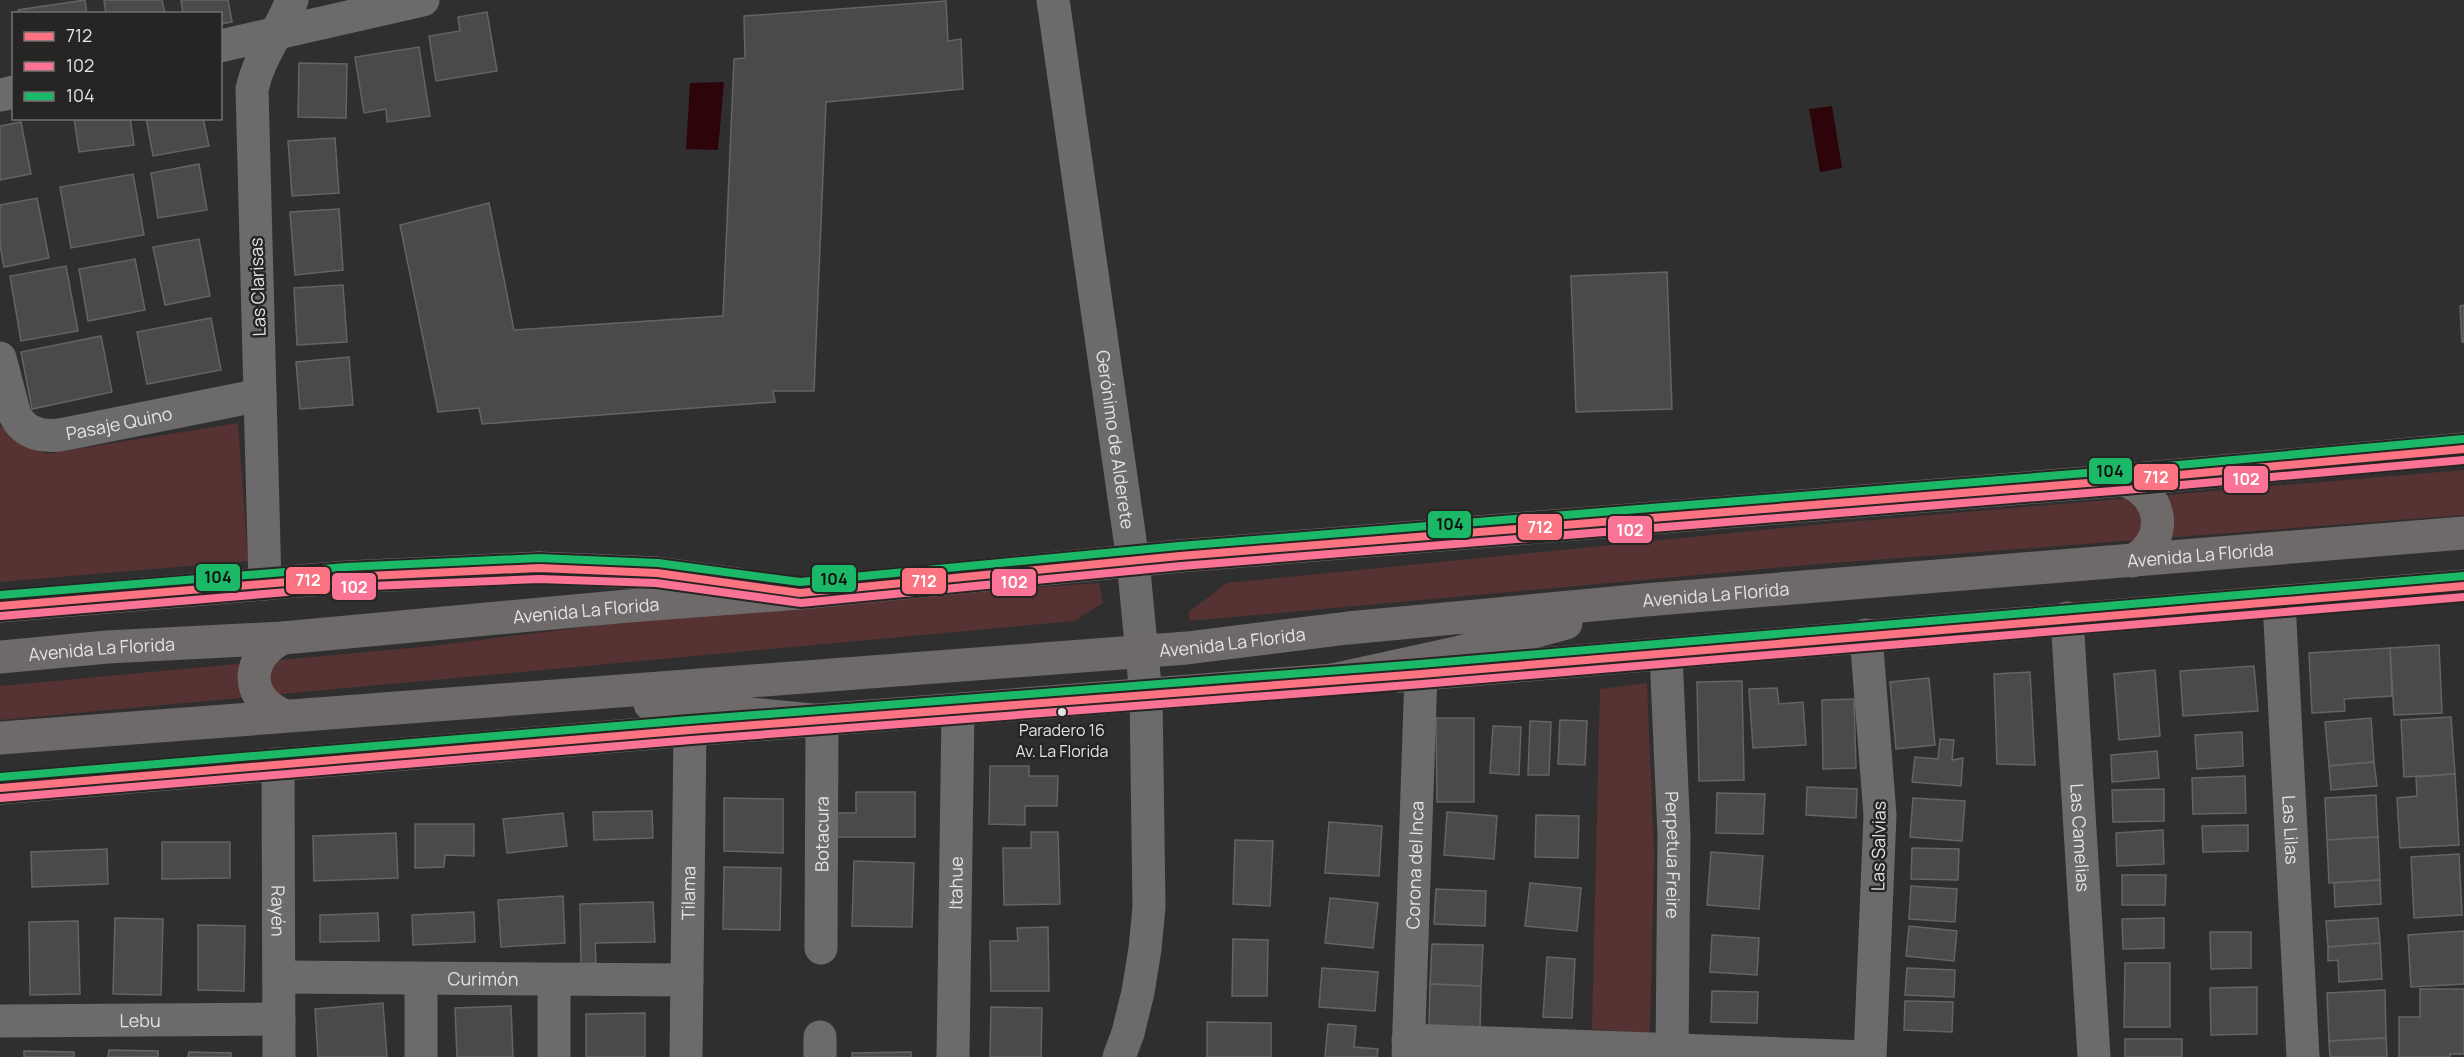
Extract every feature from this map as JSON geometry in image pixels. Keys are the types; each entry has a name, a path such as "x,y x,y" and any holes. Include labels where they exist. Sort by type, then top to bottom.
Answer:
{"main road":[{"name":"Avenida La Florida","path":"0,657 107,647 283,638 628,606 800,593 1133,561 2124,480 2464,449"},
{"path":"2124,480 2141,488 2150,497 2157,520 2154,538 2148,549 2132,561"},
{"name":"Avenida La Florida","path":"0,738 1142,652 1348,628 1645,600 2464,533"},
{"path":"539,568 657,573 800,593"},
{"path":"1332,680 1460,652 1645,600"},
{"path":"283,638 271,644 261,653 255,666 254,680 263,702 272,710 283,715"},
{"path":"559,696 822,721"}],"street":[{"name":"Las Clarisas","path":"265,584 252,89 265,51 292,0"},
{"path":"222,46 423,0"},
{"name":"Gerónimo de Alderete","path":"1053,0 1133,561 1146,695 1148,918 1138,992 1128,1033 1119,1057"},
{"name":"Pasaje Quino","path":"0,358 5,397 19,423 34,434 55,436 260,394"},
{"path":"0,606 393,574 539,568"},
{"path":"0,788 690,730 1666,654 1866,635 2464,586"},
{"name":"Las Lilas","path":"2279,602 2303,1057"},
{"name":"Las Camelias","path":"2067,618 2094,1057"},
{"name":"Las Salvias","path":"1866,635 1880,815 1868,1057"},
{"name":"Perpetua Freire","path":"1666,654 1674,824 1672,1053"},
{"name":"Corona del Inca","path":"1408,1048 1421,674"},
{"name":"Itahue","path":"953,1057 958,710"},
{"name":"Botacura","path":"821,948 822,721"},
{"name":"Tilama","path":"686,1057 690,730"},
{"name":"Rayén","path":"278,764 279,1057"},
{"name":"Curimón","path":"279,977 687,981"},
{"path":"421,979 421,1057"},
{"path":"554,980 554,1057"},
{"name":"Lebu","path":"0,1021 279,1019"},
{"path":"1408,1048 1868,1057"}],"shaded area":[{"path":"724,82 718,150 686,149 690,83"},
{"path":"1832,106 1842,168 1820,172 1809,109"},
{"path":"238,423 248,561 0,582 0,426 46,454"},
{"path":"2464,470 2464,515 1807,565 1189,621 1189,612 1227,583 1824,524"},
{"path":"1099,583 1103,603 1074,621 0,720 0,686 431,646 742,608"},
{"path":"1647,683 1654,855 1650,1034 1592,1029 1600,689"}],"building":[{"path":"85,0 87,12 18,12 18,10"},
{"path":"104,0 162,0 165,12 106,12"},
{"path":"181,0 228,0 232,22 222,24 222,12 183,12"},
{"path":"946,1 948,41 961,39 963,89 826,102 814,391 773,391 775,402 482,424 479,408 438,412 400,225 489,203 514,330 723,316 734,59 745,58 744,16"},
{"path":"487,12 497,71 436,81 429,36 460,31 458,17"},
{"path":"419,47 430,116 387,122 386,109 364,113 355,57"},
{"path":"299,63 347,64 346,118 298,117"},
{"path":"74,120 130,120 134,145 79,152"},
{"path":"146,120 203,120 209,146 153,156"},
{"path":"21,122 31,174 0,180 0,126"},
{"path":"335,138 339,193 292,196 288,141"},
{"path":"199,164 207,210 158,218 151,173"},
{"path":"133,174 144,235 71,248 60,187"},
{"path":"37,198 49,258 4,267 0,245 0,205"},
{"path":"339,209 343,270 295,275 290,212"},
{"path":"199,239 210,296 165,305 153,247"},
{"path":"135,259 145,310 88,321 79,269"},
{"path":"66,266 78,331 21,341 10,276"},
{"path":"1667,272 1672,409 1576,412 1571,276"},
{"path":"343,285 347,342 297,345 294,288"},
{"path":"2464,305 2464,342 2462,342 2460,306"},
{"path":"211,318 221,370 147,384 137,332"},
{"path":"101,336 112,392 32,409 21,352"},
{"path":"349,357 353,405 300,409 296,362"},
{"path":"2439,645 2442,713 2394,715 2390,648"},
{"path":"2390,648 2392,696 2344,699 2345,711 2312,713 2309,653"},
{"path":"2254,666 2258,711 2183,716 2180,671"},
{"path":"2155,670 2160,736 2119,740 2114,674"},
{"path":"2030,672 2035,765 1997,764 1994,674"},
{"path":"1929,678 1935,745 1896,749 1890,682"},
{"path":"1742,681 1744,780 1699,781 1697,682"},
{"path":"1777,688 1779,704 1803,702 1806,745 1753,748 1749,689"},
{"path":"1854,699 1856,768 1823,769 1822,700"},
{"path":"2451,717 2455,774 2404,777 2401,720"},
{"path":"1436,718 1474,718 1474,802 1437,802"},
{"path":"2371,718 2374,762 2329,766 2325,722"},
{"path":"1560,720 1587,721 1585,765 1558,764"},
{"path":"1530,721 1551,722 1549,775 1528,775"},
{"path":"1493,726 1521,727 1519,775 1490,773"},
{"path":"2242,732 2243,766 2197,769 2195,735"},
{"path":"1940,739 1954,740 1952,760 1963,758 1961,786 1912,782 1915,757 1938,759"},
{"path":"2157,751 2159,778 2112,782 2111,755"},
{"path":"2374,762 2377,786 2331,790 2329,766"},
{"path":"990,766 1029,766 1029,776 1058,776 1057,806 1025,806 1025,825 989,824"},
{"path":"2455,774 2459,845 2400,848 2397,798 2417,796 2416,777"},
{"path":"2245,776 2246,813 2193,814 2192,778"},
{"path":"1807,787 1857,789 1856,818 1806,815"},
{"path":"2164,789 2164,821 2113,822 2112,790"},
{"path":"856,792 915,792 915,837 836,837 837,813 856,813"},
{"path":"1717,793 1765,794 1763,834 1716,833"},
{"path":"2376,795 2378,837 2327,840 2325,798"},
{"path":"724,798 783,799 783,853 724,851"},
{"path":"1913,798 1965,801 1962,841 1910,837"},
{"path":"652,811 653,838 594,840 593,812"},
{"path":"1447,812 1497,816 1494,859 1444,855"},
{"path":"563,813 567,846 507,853 503,819"},
{"path":"1536,815 1579,816 1578,858 1535,857"},
{"path":"1329,822 1382,826 1379,876 1325,873"},
{"path":"415,824 474,824 474,856 445,855 444,867 415,868"},
{"path":"2248,825 2248,851 2203,852 2202,826"},
{"path":"2163,830 2164,864 2117,866 2116,833"},
{"path":"1031,832 1058,832 1060,904 1004,905 1003,848 1031,848"},
{"path":"396,833 398,878 314,881 313,836"},
{"path":"2378,837 2380,880 2329,883 2327,840"},
{"path":"1235,840 1273,841 1270,906 1233,904"},
{"path":"162,842 230,842 230,878 162,879"},
{"path":"1912,848 1959,849 1958,880 1911,879"},
{"path":"107,849 108,884 32,887 31,852"},
{"path":"1711,852 1763,856 1759,909 1707,905"},
{"path":"2459,854 2462,915 2414,918 2411,857"},
{"path":"854,861 914,863 912,927 852,926"},
{"path":"724,867 781,868 780,930 723,929"},
{"path":"2122,875 2166,875 2165,905 2122,905"},
{"path":"2380,880 2381,904 2335,907 2334,883"},
{"path":"1530,883 1581,888 1577,931 1525,926"},
{"path":"1911,886 1957,889 1955,922 1909,919"},
{"path":"1436,889 1486,891 1485,926 1434,924"},
{"path":"563,896 565,943 501,947 498,900"},
{"path":"1330,898 1378,903 1373,948 1325,943"},
{"path":"653,902 655,942 595,943 596,963 581,964 580,904"},
{"path":"474,912 475,942 413,945 412,915"},
{"path":"378,913 379,941 320,942 320,915"},
{"path":"115,918 163,919 161,995 113,994"},
{"path":"2164,918 2164,948 2123,949 2122,919"},
{"path":"2378,918 2380,943 2328,947 2326,921"},
{"path":"78,921 80,994 30,995 29,922"},
{"path":"198,925 245,926 244,991 198,990"},
{"path":"1909,926 1957,931 1954,961 1906,956"},
{"path":"1048,927 1049,991 991,991 990,941 1018,941 1017,928"},
{"path":"2464,931 2464,984 2411,987 2408,935"},
{"path":"2210,932 2251,932 2251,968 2211,969"},
{"path":"1712,935 1759,938 1757,975 1710,972"},
{"path":"1233,939 1268,940 1267,996 1232,996"},
{"path":"2380,943 2382,979 2339,982 2338,960 2328,961 2328,947"},
{"path":"1432,944 1483,945 1481,986 1430,984"},
{"path":"1547,957 1575,959 1572,1018 1543,1017"},
{"path":"2125,963 2170,963 2170,1027 2124,1027"},
{"path":"1322,968 1378,972 1375,1011 1319,1007"},
{"path":"1907,968 1955,970 1954,997 1905,995"},
{"path":"1430,984 1481,986 1480,1028 1429,1026"},
{"path":"2257,987 2257,1034 2211,1035 2210,988"},
{"path":"2420,989 2464,989 2464,1054 2450,1054 2450,1057 2399,1057 2399,1017 2420,1017"},
{"path":"2385,990 2386,1038 2329,1041 2327,993"},
{"path":"1712,991 1758,992 1757,1023 1711,1022"},
{"path":"1905,1001 1953,1002 1952,1032 1904,1030"},
{"path":"383,1003 387,1057 318,1057 315,1009"},
{"path":"511,1006 513,1057 457,1057 455,1008"},
{"path":"991,1007 1042,1008 1041,1057 990,1057"},
{"path":"645,1013 645,1057 586,1057 586,1014"},
{"path":"1207,1022 1271,1023 1271,1057 1207,1057"},
{"path":"1328,1024 1356,1026 1354,1047 1378,1049 1377,1057 1325,1057"},
{"path":"2386,1038 2387,1057 2330,1057 2329,1041"},
{"path":"2125,1039 2182,1039 2182,1057 2125,1057"},
{"path":"109,1050 158,1051 158,1057 108,1057"},
{"path":"24,1051 74,1052 74,1057 24,1057"},
{"path":"189,1052 231,1053 231,1057 188,1057"},
{"path":"911,1052 911,1057 852,1057 852,1053"}],"transit line":[{"name":"104","path":"0,595 346,567 539,558 658,563 800,582 1179,546 2123,470 2463,439"},
{"name":"712","path":"0,606 347,577 539,568 657,573 800,593 1180,556 2124,480 2464,449"},
{"name":"102","path":"1,616 348,587 539,579 656,583 801,603 1181,566 2125,490 2464,460"},
{"name":"104","path":"0,777 689,720 1420,664 2463,576"},
{"name":"712","path":"0,788 690,730 1421,674 2464,586"},
{"name":"102","path":"1,798 691,740 1422,684 2464,597"}],"place":[{"name":"Paradero 16 Av. La Florida","path":"1062,712"}]}
